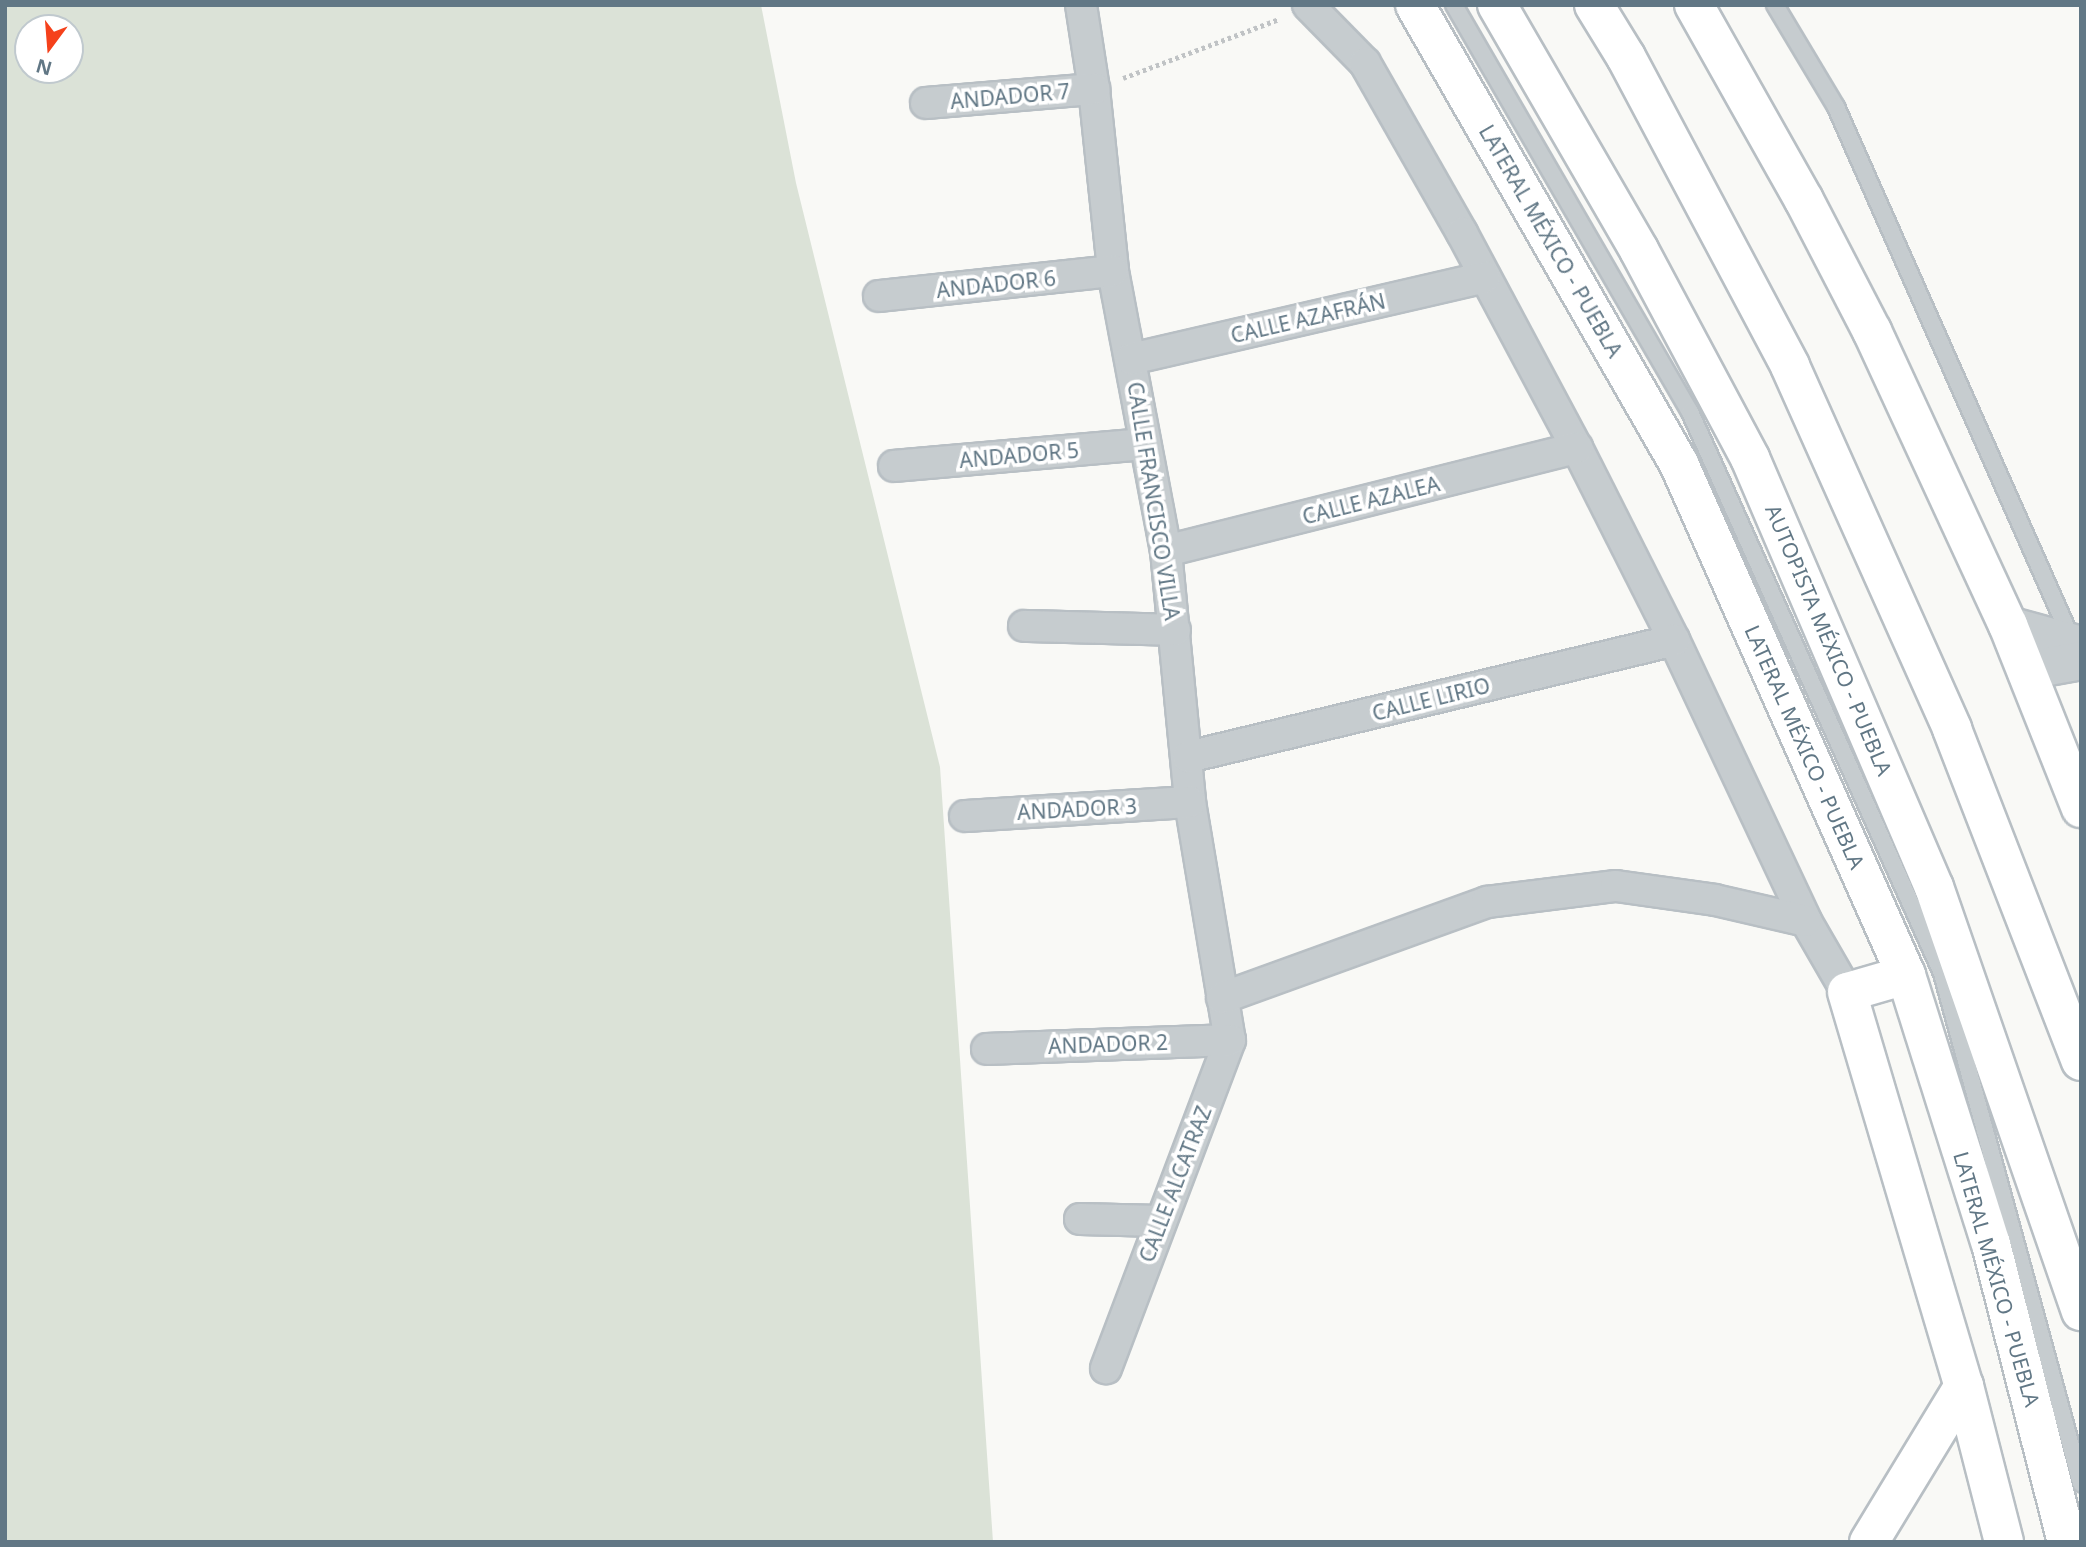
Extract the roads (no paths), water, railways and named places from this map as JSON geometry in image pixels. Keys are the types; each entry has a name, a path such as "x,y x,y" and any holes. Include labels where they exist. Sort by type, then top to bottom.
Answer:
{"main road":[{"name":"LATERAL MÉXICO - PUEBLA","path":"1417,5 1679,464 1906,975 1991,1244 2067,1542"},
{"name":"AUTOPISTA MÉXICO - PUEBLA","path":"1497,5 1639,250 1750,458 1934,887 2081,1311"},
{"path":"1594,5 1626,57 1790,366 1952,729 2081,1062"},
{"path":"1694,5 1804,200 1872,331 2008,625 2081,808"},
{"path":"1906,975 1847,992 1964,1386 2004,1542"},
{"path":"1869,1542 1964,1386"}],"street":[{"name":"CALLE FRANCISCO VILLA","path":"1081,5 1094,89 1113,271 1131,359 1143,444 1166,551 1188,757 1190,802 1222,998"},
{"path":"1308,6 1365,63 1485,277 1577,448 1674,640 1806,921 1847,992"},
{"name":"ANDADOR 7","path":"926,103 1094,89"},
{"name":"ANDADOR 6","path":"879,296 1113,271"},
{"name":"CALLE AZAFRÁN","path":"1131,359 1485,277"},
{"name":"ANDADOR 5","path":"894,466 1143,444"},
{"name":"CALLE AZALEA","path":"1166,551 1577,448"},
{"path":"2008,625 2078,652"},
{"path":"1024,626 1175,630"},
{"name":"CALLE LIRIO","path":"1188,757 1674,640"},
{"path":"2026,670 2078,652"},
{"name":"ANDADOR 3","path":"965,816 1190,802"},
{"path":"1230,1040 1222,998 1488,902 1616,886 1715,900 1806,921"},
{"name":"ANDADOR 2","path":"987,1049 1230,1040"},
{"name":"CALLE ALCATRAZ","path":"1106,1368 1230,1040"},
{"path":"1080,1219 1161,1221"}],"lane":[{"path":"1417,5 1635,354"},
{"path":"1454,5 1690,412 1942,973 2081,1483"},
{"path":"1775,5 1836,107 2078,652"},
{"path":"1682,437 1921,972 2077,1542"}]}
